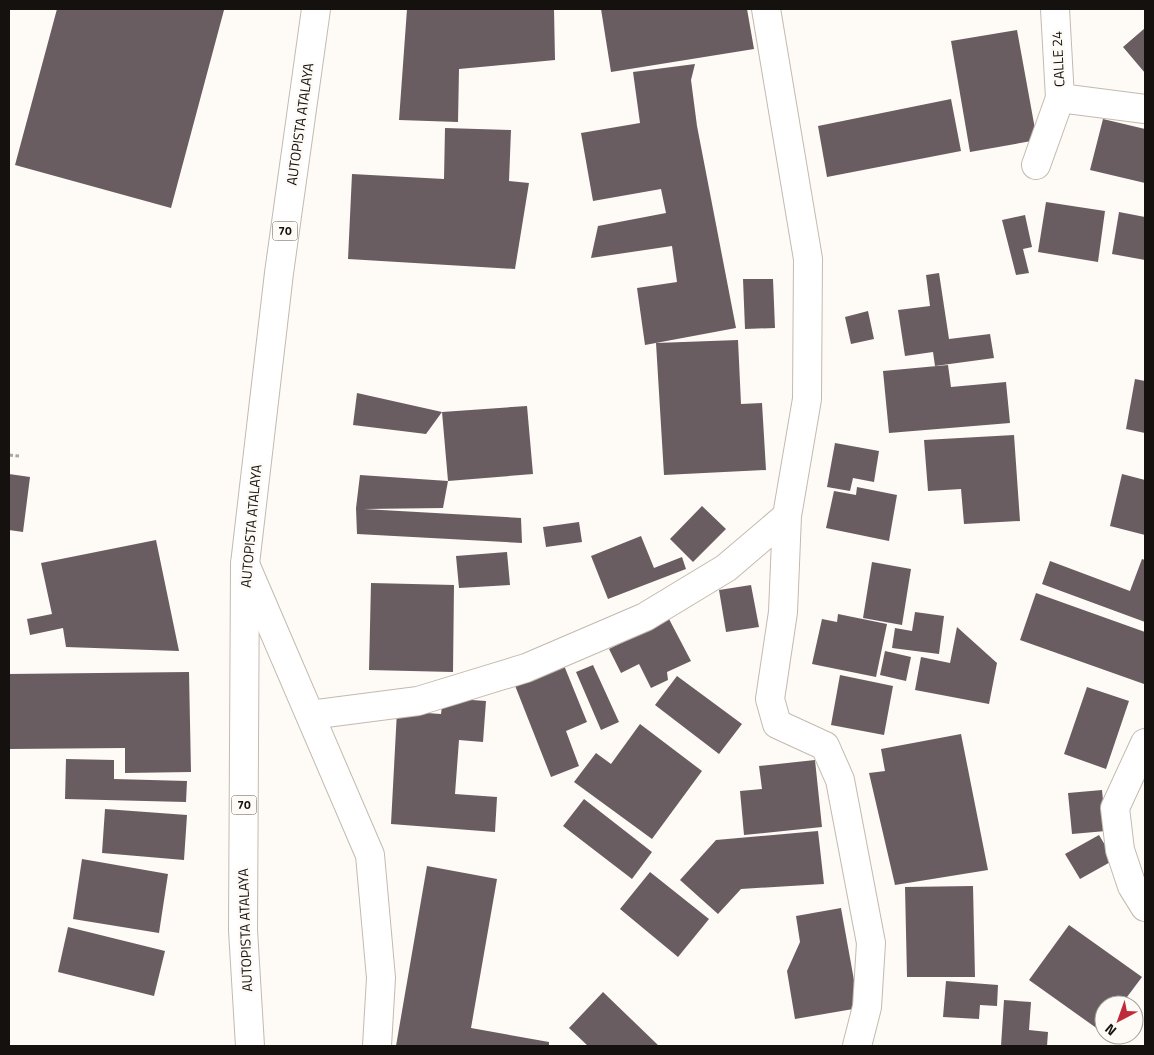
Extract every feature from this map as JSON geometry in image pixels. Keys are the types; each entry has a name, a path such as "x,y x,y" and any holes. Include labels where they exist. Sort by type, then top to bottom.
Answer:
{"street":[{"name":"AUTOPISTA ATALAYA","path":"250,1046 243,930 245,564 279,273 316,9"},
{"path":"766,9 808,259 807,399 786,516 783,612 770,699 777,724 825,746 840,780 871,944 867,1007 857,1046"},
{"name":"CALLE 24","path":"1036,165 1060,98 1055,9"},
{"path":"1060,98 1145,109"},
{"path":"310,715 418,701 526,668 645,617 726,568 786,516"},
{"path":"245,564 370,855 381,978 377,1046"},
{"path":"1145,743 1115,808 1120,850 1132,886 1145,907"}],"path":[{"path":"9,455 19,456"}],"building":[{"path":"57,9 224,10 171,208 15,165"},
{"path":"407,9 554,9 555,60 459,69 458,122 399,120"},
{"path":"601,9 747,9 754,49 611,72"},
{"path":"1145,28 1145,73 1123,47"},
{"path":"1017,30 1037,140 970,152 951,41"},
{"path":"695,64 691,80 697,126 736,328 645,345 637,288 677,282 672,246 591,258 598,226 666,213 661,189 593,201 581,133 640,123 633,72"},
{"path":"951,99 961,151 827,177 818,126"},
{"path":"1103,119 1145,129 1145,183 1090,170"},
{"path":"445,128 511,130 509,181 529,183 515,269 348,259 352,174 444,179"},
{"path":"1046,202 1105,211 1098,262 1038,252"},
{"path":"1119,212 1145,217 1145,260 1112,254"},
{"path":"1025,215 1032,247 1023,249 1029,273 1016,275 1002,220"},
{"path":"939,273 949,339 990,334 994,358 935,366 933,352 905,356 898,310 930,306 926,275"},
{"path":"743,279 773,279 775,328 745,329"},
{"path":"868,311 874,339 851,344 845,317"},
{"path":"738,340 741,404 762,403 766,470 664,475 656,343"},
{"path":"948,365 951,387 1006,382 1010,423 889,433 883,371"},
{"path":"1135,379 1145,381 1145,433 1126,429"},
{"path":"357,393 442,412 426,434 353,425"},
{"path":"527,406 533,474 448,481 442,412"},
{"path":"1014,435 1020,521 964,524 961,489 928,491 924,440"},
{"path":"835,443 879,451 874,482 853,478 850,491 827,487"},
{"path":"9,474 30,477 23,532 9,530"},
{"path":"1122,474 1145,480 1145,535 1110,526"},
{"path":"360,475 448,481 443,508 364,509 521,518 522,543 357,534 356,508"},
{"path":"857,487 897,495 889,541 826,528 834,491 856,495"},
{"path":"702,506 726,529 693,562 670,539"},
{"path":"579,522 582,542 546,547 543,527"},
{"path":"641,536 654,568 682,557 686,569 608,599 591,556"},
{"path":"156,540 179,651 66,647 63,628 30,635 27,619 52,614 41,563"},
{"path":"507,552 510,585 459,588 456,556"},
{"path":"1142,559 1145,560 1145,622 1042,584 1050,561 1130,591"},
{"path":"872,562 911,569 902,625 863,618"},
{"path":"371,583 454,585 453,672 369,670"},
{"path":"751,585 759,627 726,632 719,590"},
{"path":"1036,593 1145,632 1144,684 1020,640"},
{"path":"915,612 944,616 939,654 892,648 895,628 912,631"},
{"path":"838,614 887,624 876,677 812,664 822,619 837,622"},
{"path":"669,619 691,661 667,672 668,680 651,688 639,664 621,673 609,649"},
{"path":"957,627 997,663 989,704 915,690 921,657 950,663"},
{"path":"885,651 911,657 906,681 880,675"},
{"path":"563,663 587,722 566,731 579,766 551,777 514,683"},
{"path":"593,665 619,722 601,730 576,672"},
{"path":"189,672 191,772 125,773 125,748 9,749 9,674"},
{"path":"840,675 893,686 884,735 831,725"},
{"path":"677,676 742,724 719,754 655,705"},
{"path":"1087,687 1129,701 1106,769 1064,754"},
{"path":"443,698 486,701 483,742 459,740 455,794 497,797 495,832 391,824 397,711 441,714"},
{"path":"640,724 702,771 652,839 574,782 596,753 611,764"},
{"path":"961,734 988,870 895,885 869,773 885,771 881,749"},
{"path":"66,759 114,760 114,779 187,781 186,802 65,799"},
{"path":"815,760 822,827 744,835 740,791 762,789 759,766"},
{"path":"1102,790 1106,831 1072,834 1068,793"},
{"path":"584,799 652,852 632,879 563,826"},
{"path":"105,809 187,815 184,860 102,853"},
{"path":"818,831 824,884 741,889 718,914 680,880 716,840"},
{"path":"1099,835 1114,860 1080,879 1065,854"},
{"path":"82,859 168,874 159,933 73,919"},
{"path":"427,866 497,879 471,1028 549,1042 549,1046 396,1046"},
{"path":"650,872 709,919 678,957 620,909"},
{"path":"973,886 975,977 907,977 905,887"},
{"path":"841,908 859,1008 795,1019 787,971 800,942 796,916"},
{"path":"1069,925 1142,977 1128,995 1094,995 1094,1026 1029,980"},
{"path":"68,927 165,951 154,996 58,972"},
{"path":"946,981 998,985 997,1006 980,1005 979,1019 943,1017"},
{"path":"603,992 659,1046 588,1046 569,1028"},
{"path":"1004,1000 1031,1002 1029,1030 1048,1032 1047,1046 1001,1046"}]}
